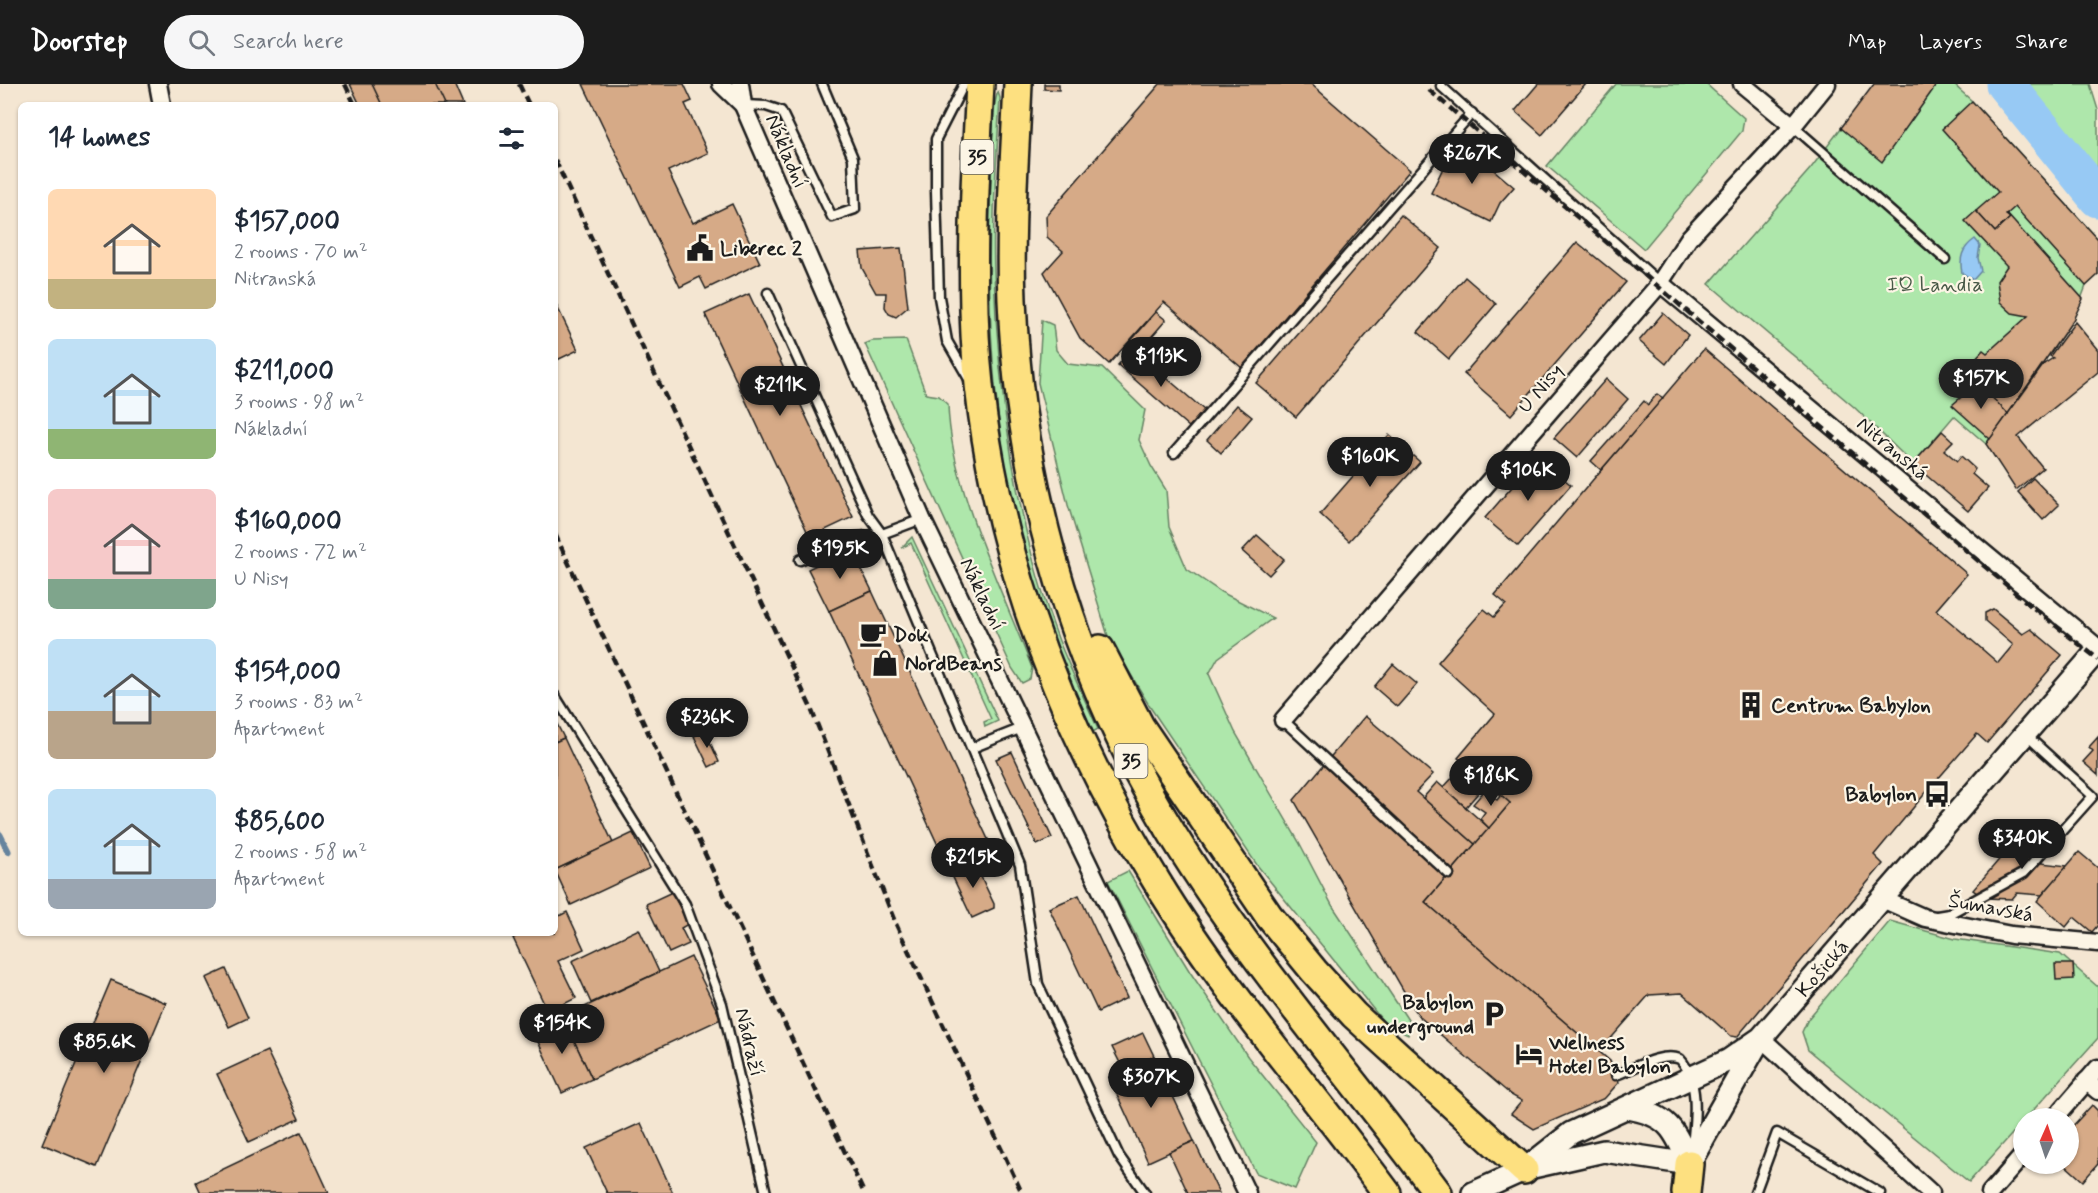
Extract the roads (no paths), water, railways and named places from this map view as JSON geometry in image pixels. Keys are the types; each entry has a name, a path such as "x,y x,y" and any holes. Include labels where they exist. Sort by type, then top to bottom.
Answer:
{"highway":[{"name":"35","path":"980,84 973,230 974,314 982,402 999,508 1036,632 1077,737 1108,799 1158,884 1194,939 1387,1193"},
{"name":"35","path":"1018,84 1012,222 1012,299 1020,399 1041,517 1079,644 1120,741 1153,801 1243,939 1438,1193"},
{"path":"1041,517 1108,669 1140,726 1269,916 1354,1015 1524,1170"},
{"path":"1686,1193 1689,1164"}],"street":[{"path":"158,84 161,102"},
{"name":"Nákladní","path":"721,84 743,105"},
{"name":"Nákladní","path":"740,84 743,105 922,519 1247,1193"},
{"path":"1742,84 1793,126"},
{"name":"U Nisy","path":"1283,720 1659,284 1674,256 1689,238 1793,126 1827,84"},
{"name":"Nitranská","path":"1659,284 2098,649"},
{"name":"Košická","path":"1473,1193 1524,1170 1571,1133 1729,1060 1761,1038 2098,649"},
{"name":"Šumavská","path":"1882,898 1925,918 2011,936 2098,943"},
{"path":"1689,1164 1761,1038 1925,1192"},
{"path":"2067,1108 2092,1086 2098,1068"},
{"path":"1627,1108 1654,1114 1666,1123 1677,1133 1689,1164"},
{"path":"1524,1170 1605,1151 1689,1164"},
{"path":"1990,1193 2013,1167"}],"lane":[{"path":"743,105 766,106 781,111 832,217 855,209 853,158 822,84"},
{"path":"964,84 936,139 939,297 947,341 982,402"},
{"path":"1441,86 1659,284"},
{"path":"1174,453 1472,113"},
{"path":"1793,126 1945,258"},
{"path":"768,293 868,515 882,534 1020,864 1038,984 1119,1156 1145,1193"},
{"path":"800,560 850,538 882,534 922,519"},
{"name":"Nádraží","path":"558,701 685,904 722,1004 766,1193"},
{"path":"1283,720 1449,874"},
{"path":"972,748 1022,728"},
{"path":"1925,918 1949,914 2024,873 2093,796 2025,734"},
{"path":"1616,1075 1672,1056 1685,1064 1691,1079 1695,1121 1689,1164"},
{"path":"1755,1193 1777,1133 1880,1193"}],"water":[{"path":"1975,239 1980,245 1978,258 1981,271 1973,280 1962,273 1961,263 1964,250"}],"waterway":[{"path":"2005,84 2098,198"},
{"path":"0,835 8,851"}],"railway":[{"path":"345,84 354,102"},
{"path":"519,84 528,102"},
{"path":"1429,90 2031,606 2098,659"},
{"path":"558,166 810,706 895,922 1022,1193"},
{"path":"558,540 864,1193"}],"place":[{"name":"Liberec 2","path":"700,248"},
{"name":"Dok","path":"873,634"},
{"name":"NordBeans","path":"885,663"},
{"name":"Centrum Babylon","path":"1751,705"},
{"name":"Babylon","path":"1937,794"},
{"name":"Babylon underground","path":"1494,1014"},
{"name":"Wellness Hotel Babylon","path":"1529,1054"}],"park label":[{"name":"IQ Landia","path":"1935,284"}]}
